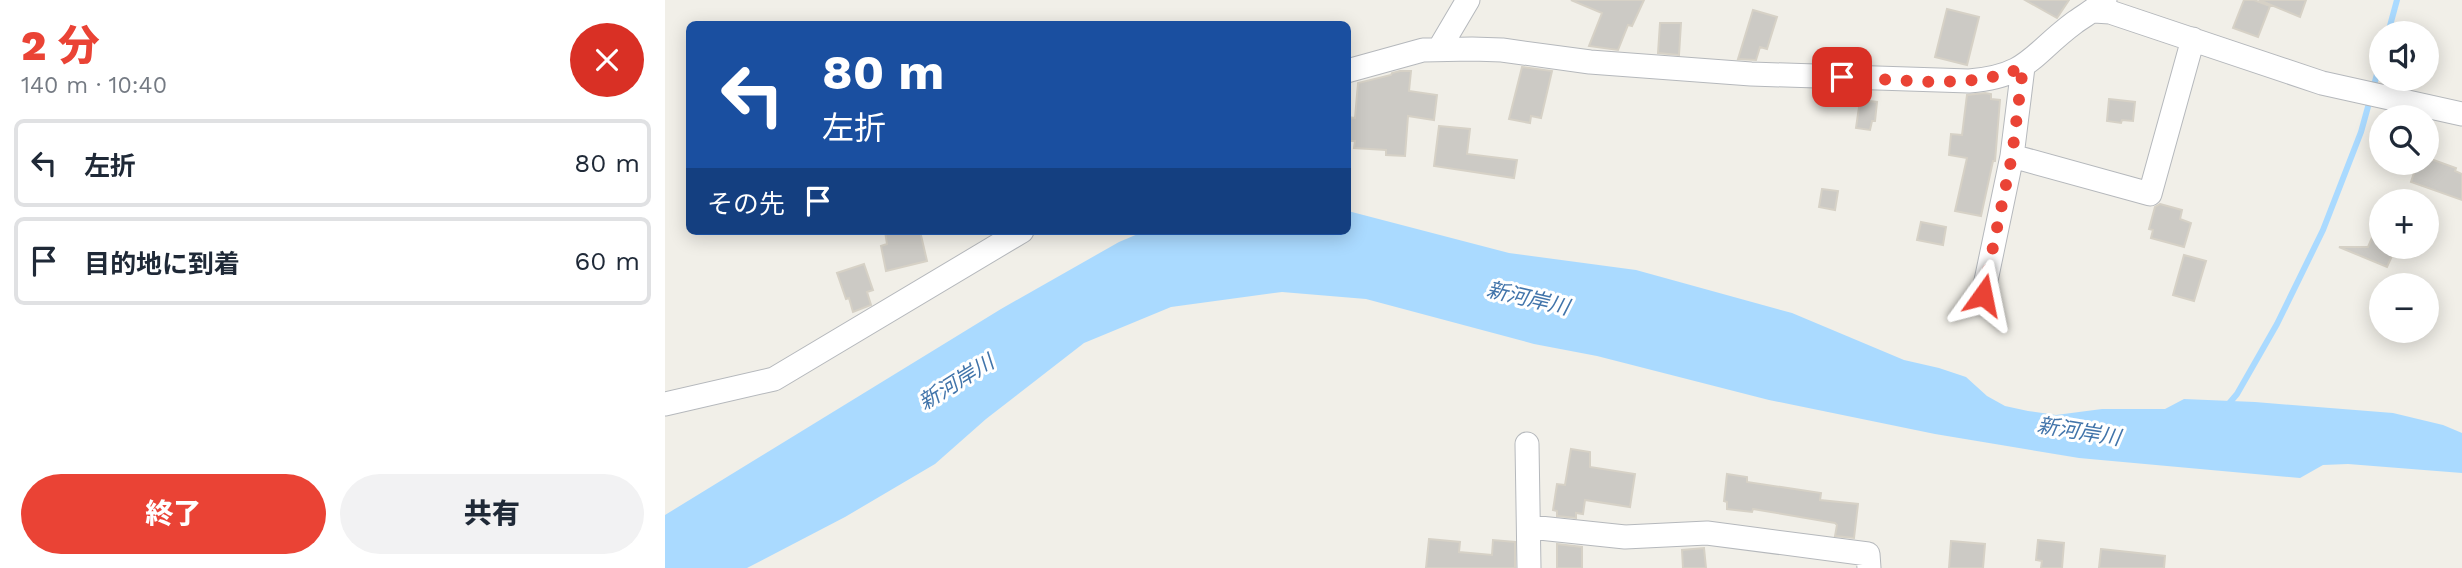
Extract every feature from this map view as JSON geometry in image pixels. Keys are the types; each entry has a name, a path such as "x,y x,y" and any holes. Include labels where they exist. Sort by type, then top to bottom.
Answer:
{"street":[{"path":"1439,49 1468,0"},
{"path":"1351,70 1423,50 1502,50 1590,62 1751,74 1987,80 2023,67 2074,23 2100,5 2110,12 2336,87 2462,114"},
{"path":"2012,156 2150,194 2193,39"},
{"path":"1983,295 2012,156 2023,67"},
{"path":"665,404 774,379 1015,235"},
{"path":"1527,444 1529,568"},
{"path":"1529,527 1625,537 1707,533 1868,554 1869,568"}],"water":[{"name":"新河岸川","path":"1351,212 1509,253 1636,270 1792,313 1904,360 1966,377 1987,396 2005,406 2028,411 2056,415 2102,409 2165,409 2184,399 2393,413 2443,425 2462,433 2462,473 2348,464 2323,465 2300,478 2079,458 1935,434 1769,400 1597,356 1534,344 1366,299 1282,292 1171,307 1084,343 986,419 935,464 845,517 747,568 665,568 665,515 1001,309 1136,235 1351,235"}],"building":[{"path":"1571,0 1644,0 1632,26 1628,25 1618,50 1589,46 1602,13"},
{"path":"2025,0 2069,0 2057,18"},
{"path":"2244,0 2254,0 2270,6 2258,37 2233,28"},
{"path":"2259,0 2306,0 2300,17"},
{"path":"1947,9 1979,17 1967,65 1935,57"},
{"path":"1753,10 1777,17 1767,49 1760,47 1756,60 1738,59"},
{"path":"1660,23 1681,23 1679,55 1658,53"},
{"path":"1522,67 1552,71 1541,118 1531,116 1530,123 1509,119"},
{"path":"1411,71 1409,91 1437,95 1434,120 1408,116 1405,156 1386,155 1386,150 1354,148 1355,141 1351,141 1351,118 1355,118 1358,83 1392,73"},
{"path":"1991,94 1991,99 2000,100 1995,161 1981,216 1955,211 1967,158 1949,155 1951,134 1962,135 1967,95"},
{"path":"2109,99 2135,102 2133,121 2107,121"},
{"path":"1860,100 1877,102 1875,121 1872,121 1870,130 1856,128"},
{"path":"1439,126 1470,129 1467,154 1517,160 1514,178 1434,166"},
{"path":"2439,162 2456,168 2455,171 2462,174 2462,200 2439,192 2439,189 2411,182 2413,175 2439,175"},
{"path":"1822,189 1838,191 1835,210 1819,207"},
{"path":"2160,204 2182,210 2180,219 2191,223 2184,247 2151,238 2153,230 2149,229 2155,207"},
{"path":"1921,222 1946,227 1943,245 1917,240"},
{"path":"886,235 921,235 927,261 886,271 881,246 887,244"},
{"path":"2369,245 2369,259 2391,259 2387,267 2339,247 2368,247"},
{"path":"2184,255 2206,261 2194,301 2173,295"},
{"path":"864,264 873,290 867,292 871,305 853,312 837,273"},
{"path":"1571,449 1590,452 1590,467 1635,474 1630,507 1585,500 1583,514 1576,513 1576,518 1557,516 1557,511 1553,510 1557,484 1565,485"},
{"path":"1727,474 1747,477 1747,482 1821,493 1820,500 1858,504 1854,538 1835,536 1835,523 1753,509 1752,512 1727,509 1727,502 1724,501"},
{"path":"1429,539 1460,542 1459,552 1492,555 1493,540 1515,542 1515,568 1426,568"},
{"path":"2038,540 2064,543 2062,568 2041,568 2042,561 2036,560"},
{"path":"1951,541 1985,544 1983,568 1949,568"},
{"path":"1557,544 1582,547 1582,568 1557,568"},
{"path":"1704,548 1706,568 1683,568 1682,550"},
{"path":"2101,549 2165,556 2164,568 2099,568"}],"waterway":[{"path":"2391,21 2397,0"},
{"path":"2226,407 2237,394 2277,324 2323,230 2361,132 2372,91"}],"route":[{"path":"1842,77 1969,81 2004,76 2023,67 2012,156 1983,295"}]}
